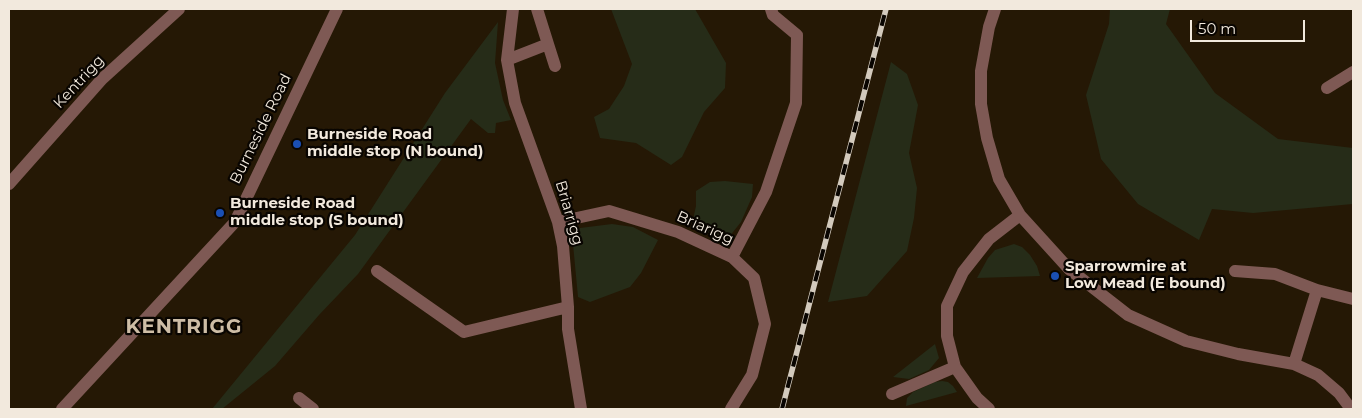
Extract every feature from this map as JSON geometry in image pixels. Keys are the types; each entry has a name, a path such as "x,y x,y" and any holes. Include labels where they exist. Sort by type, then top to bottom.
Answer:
{"street":[{"name":"Kentrigg","path":"9,184 102,78 180,9"},
{"name":"Burneside Road","path":"62,409 235,222 337,9"},
{"name":"Briarrigg","path":"514,9 507,60 515,103 558,222 563,246 568,329 581,409"},
{"path":"537,9 555,66"},
{"path":"732,257 766,192 796,103 797,34 773,15 772,9"},
{"path":"995,9 989,27 981,71 981,104 987,138 999,178 1020,215 1069,268 1128,315 1186,341 1238,354 1294,364 1318,376 1338,393 1351,409"},
{"path":"507,60 548,44"},
{"path":"1328,88 1353,72"},
{"name":"Briarigg","path":"558,222 609,211 678,232 732,257 754,278 765,324 752,375 732,409"},
{"path":"989,409 977,398 954,367 947,336 947,306 963,272 989,239 1020,215"},
{"path":"377,271 464,332 568,307"},
{"path":"1235,271 1275,274 1317,290 1353,299"},
{"path":"1294,364 1317,290"},
{"path":"892,394 954,367"},
{"path":"299,398 313,409"}],"green space":[{"path":"611,9 695,9 726,63 725,88 704,112 682,157 671,165 636,143 600,138 594,117 609,109 624,86 632,64"},
{"path":"1110,9 1170,9 1166,24 1215,93 1278,139 1353,148 1353,204 1253,213 1212,209 1199,240 1138,204 1101,159 1086,95 1109,24"},
{"path":"498,22 495,63 503,100 511,120 496,123 495,133 488,133 471,119 358,274 275,366 222,409 212,409 355,235 445,93"},
{"path":"891,62 907,74 918,105 909,153 917,188 914,218 907,251 867,296 828,302"},
{"path":"725,181 753,184 752,197 741,222 725,242 692,224 696,206 696,191 710,182"},
{"path":"612,224 633,227 658,240 641,273 630,287 590,302 578,297 573,234 580,228"},
{"path":"1014,244 1022,247 1030,255 1037,266 1040,276 977,278 988,258 995,250"},
{"path":"935,344 939,358 929,370 909,379 893,377"},
{"path":"935,382 948,382 957,392 906,406 907,398 913,392"}],"railway":[{"path":"782,409 886,9"}],"place":[{"name":"Burneside Road middle stop (N bound)","path":"297,144"},
{"name":"Burneside Road middle stop (S bound)","path":"220,213"},
{"name":"Sparrowmire at Low Mead (E bound)","path":"1055,276"}],"district":[{"name":"KENTRIGG","path":"184,327"}]}
